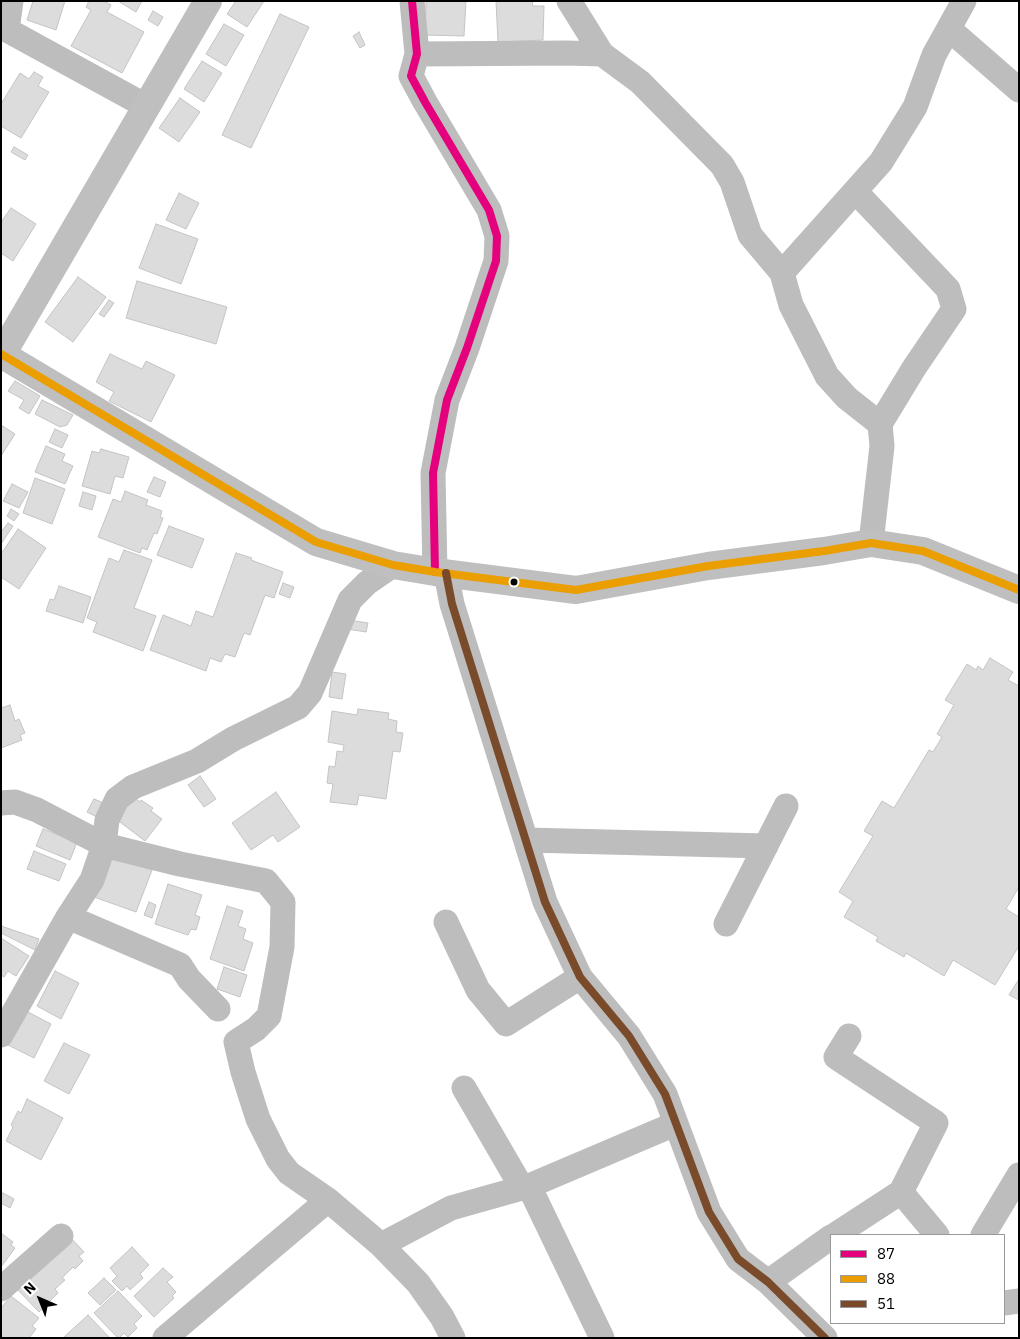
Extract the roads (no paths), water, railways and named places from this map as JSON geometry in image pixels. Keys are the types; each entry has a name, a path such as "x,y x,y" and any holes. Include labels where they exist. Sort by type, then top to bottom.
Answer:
{"street":[{"path":"11,1 7,30 146,106"},
{"path":"208,1 2,355 316,542 393,565 440,573 576,590 708,566 871,543 923,551 1019,590"},
{"path":"412,1 417,54 412,76 425,102 489,210 497,236 496,261 467,348 447,400 433,473 440,573 452,604 545,902 580,977 629,1036 664,1094 709,1212 738,1259 768,1282 825,1338"},
{"path":"570,1 602,54 640,82 722,165 732,182 750,235 782,273 792,305 827,376 848,398 880,424"},
{"path":"782,273 880,162 915,107 934,55 964,1"},
{"path":"949,29 1019,90"},
{"path":"417,54 602,54"},
{"path":"855,191 948,289 954,310 914,368 880,424 882,446 871,543"},
{"path":"1,1035 11,996 68,917 92,880 104,845 107,820 118,798 133,787 197,760 298,707 310,694 350,600 367,584 393,565"},
{"path":"1,803 16,802 37,810 104,845 180,864 266,881 283,902 282,946 270,1016 256,1029 236,1042 243,1072 258,1119 278,1159 289,1172 328,1200 381,1245 418,1282 442,1317 453,1338"},
{"path":"726,924 786,806"},
{"path":"527,840 766,846"},
{"path":"68,917 180,965 189,979 218,1009"},
{"path":"446,922 478,990 506,1024 580,977"},
{"path":"837,1234 901,1192 936,1123 836,1057 848,1036"},
{"path":"464,1088 526,1187 602,1338"},
{"path":"381,1245 451,1208 526,1187 675,1124"},
{"path":"984,1234 1019,1175"},
{"path":"901,1192 936,1234"},
{"path":"166,1338 328,1200"},
{"path":"1,1289 61,1236"},
{"path":"768,1282 830,1238"},
{"path":"1005,1303 1019,1301"}]}
